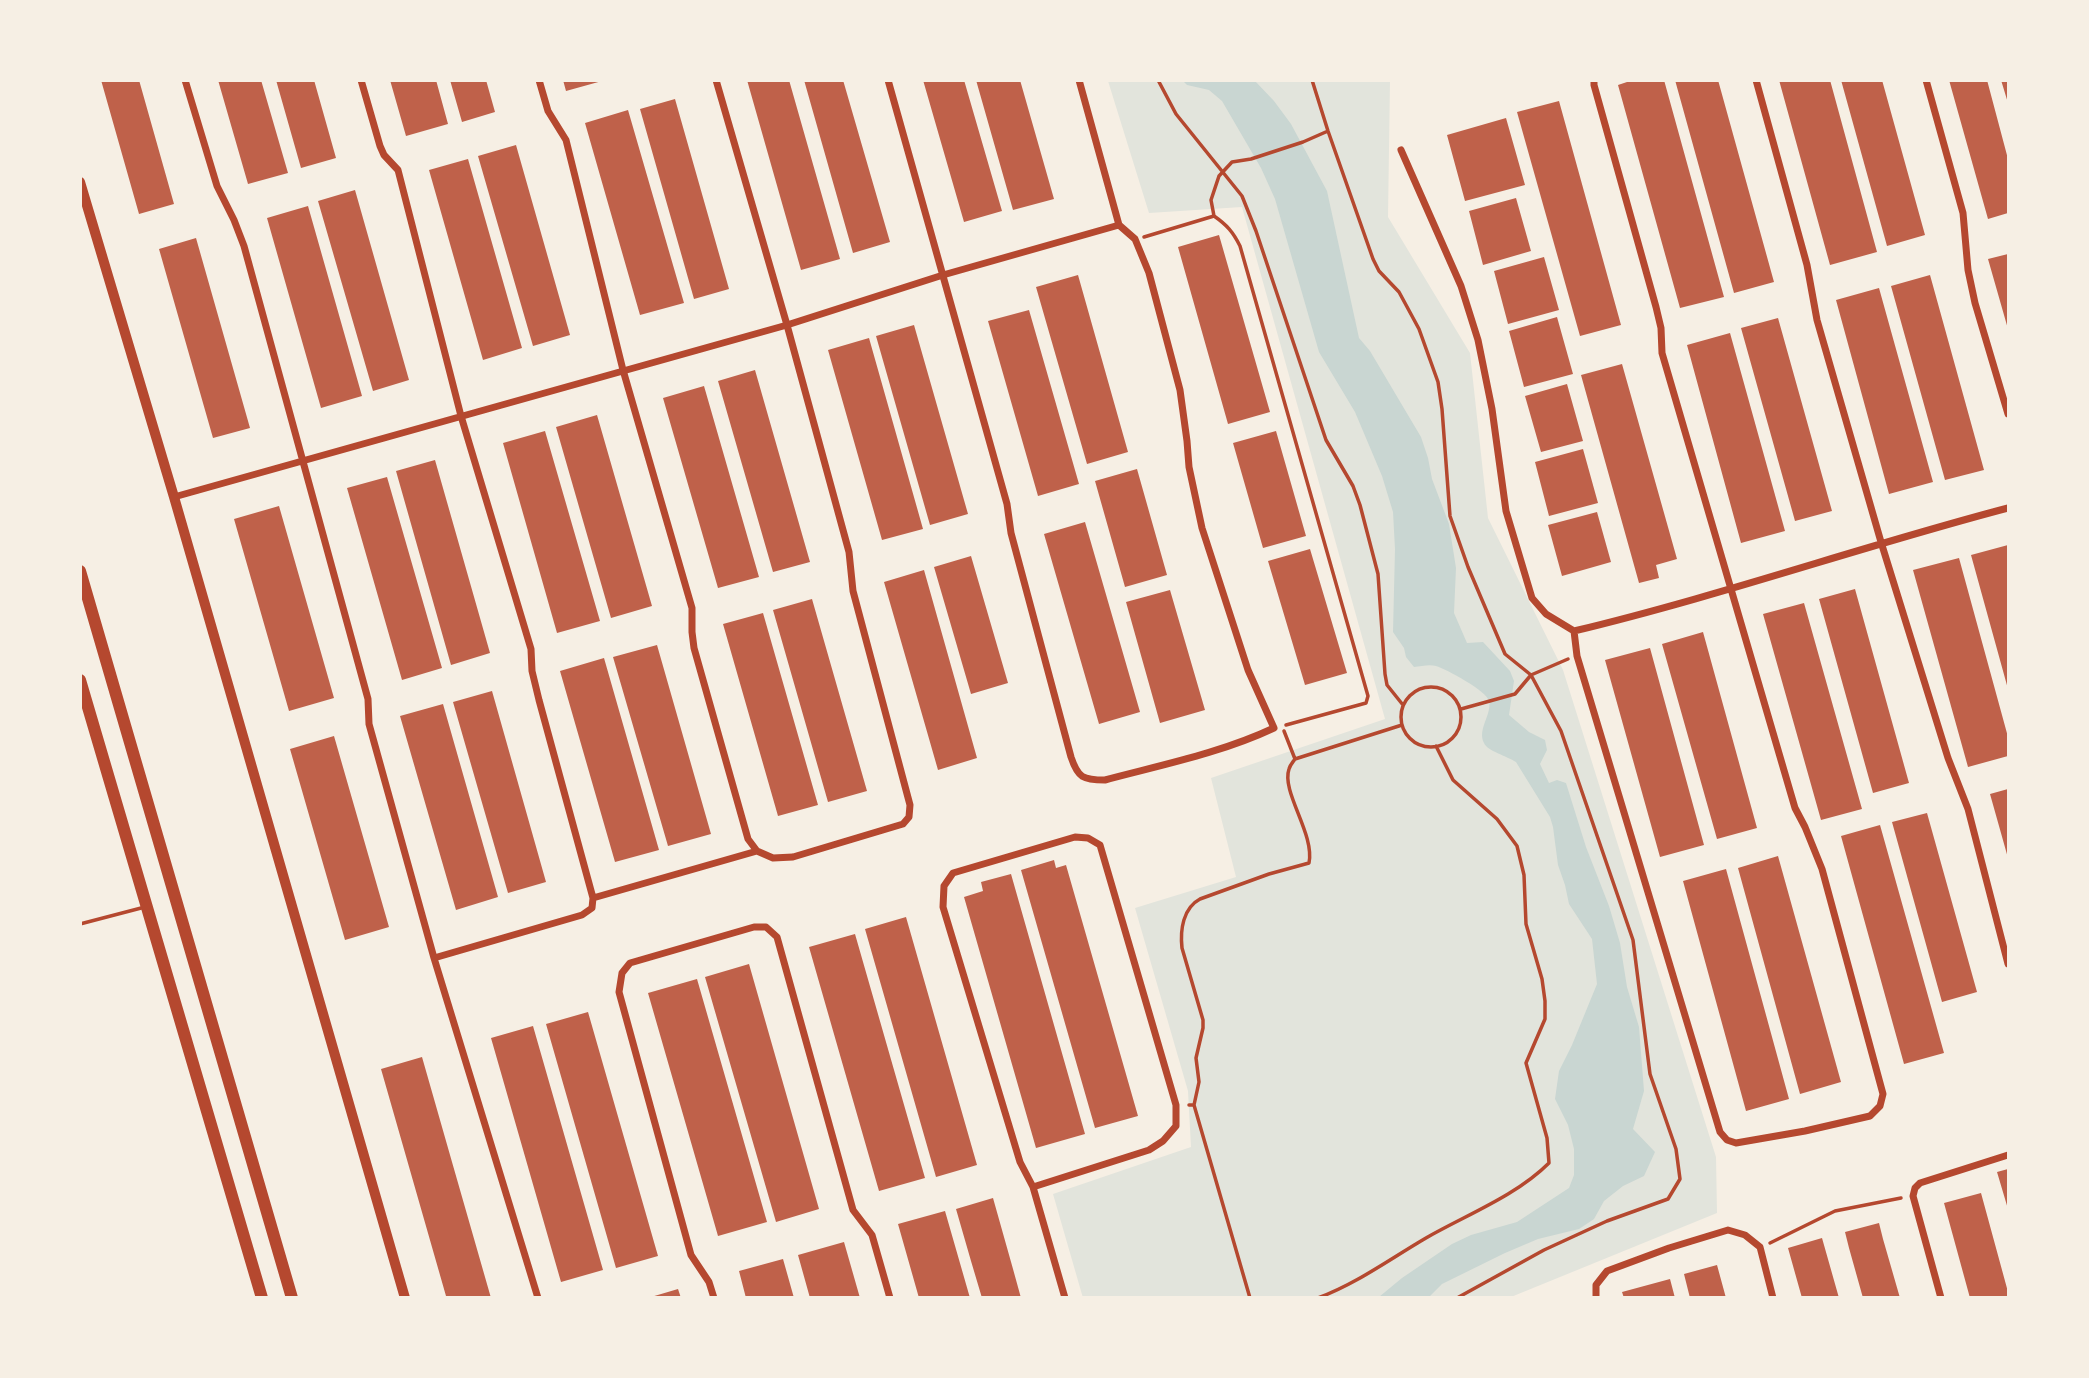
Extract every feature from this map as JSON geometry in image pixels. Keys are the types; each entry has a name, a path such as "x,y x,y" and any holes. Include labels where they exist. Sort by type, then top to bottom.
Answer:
{"main road":[{"path":"80,571 292,1297"},
{"path":"80,680 262,1297"}],"street":[{"path":"185,80 217,186 244,246 368,699 369,724 434,958 538,1297"},
{"path":"361,80 380,146 384,155 398,170 461,416 531,649 532,671 539,700 593,898 592,908 582,915 434,958"},
{"path":"539,80 548,111 566,140 623,370 692,608 692,632 701,674 748,839 757,851 773,858 793,857 903,824 909,817 910,805 853,591 849,552 716,80"},
{"path":"888,80 1007,504 1011,533 1075,769 1082,778 1105,780 1254,738 1274,728 1248,670 1202,528 1189,467 1180,390 1149,273 1135,239 1118,225 1079,80"},
{"path":"1574,631 1577,656 1720,1132 1727,1140 1735,1143 1870,1116 1880,1106 1883,1094 1822,869 1796,808 1662,353 1661,328 1656,307 1594,80"},
{"path":"1756,80 1807,265 1816,320 1948,758 1968,809 2008,964"},
{"path":"1926,80 1963,213 1968,270 1975,303 2008,414"},
{"path":"1401,150 1461,286 1478,340 1493,409 1506,511 1531,598 1546,614 1574,631 1651,612 1881,542 2008,508"},
{"path":"80,182 405,1297"},
{"path":"174,497 303,463 787,325 943,275 1118,225"},
{"path":"1033,1187 1149,1150 1163,1141 1176,1126 1176,1105 1100,845 1088,838 1075,837 954,873 944,886 943,906 1020,1162 1033,1187 1065,1297"},
{"path":"593,898 757,851"},
{"path":"713,1297 709,1282 691,1255 619,992 622,973 630,963 754,927 766,927 777,937 853,1210 872,1235 890,1297"},
{"path":"1941,1297 1913,1196 1915,1188 2008,1155"},
{"path":"1596,1297 1596,1285 1607,1270 1728,1230 1745,1235 1760,1247 1773,1297"}],"lane":[{"path":"80,924 147,907"}],"path":[{"path":"1158,80 1176,114 1242,196 1256,231 1326,440 1353,486 1360,505 1378,574 1387,685 1403,705"},
{"path":"1312,80 1373,259 1379,271 1399,292 1419,329 1438,382 1450,516 1468,567 1505,654 1531,675 1561,731 1633,940 1650,1074 1676,1149 1680,1180 1668,1199 1607,1221 1544,1250 1457,1297"},
{"path":"1295,759 1282,726 1366,703 1368,696 1240,246 1233,232 1214,216 1211,200 1219,176 1232,162 1251,159 1328,131"},
{"path":"1135,239 1214,216"},
{"path":"1461,710 1515,694 1531,675 1577,656"},
{"path":"1428,687 1442,689 1454,697 1461,710 1461,724 1455,737 1443,745 1429,747 1415,742 1402,725 1403,705 1414,693 1428,687"},
{"path":"1251,1297 1194,1105 1199,1082 1196,1058 1203,1020 1182,948 1186,911 1200,899 1309,863 1306,833 1289,785 1288,770 1295,759 1402,725"},
{"path":"1318,1297 1339,1290 1533,1179 1549,1163 1547,1138 1526,1063 1545,1019 1545,1001 1542,979 1526,924 1524,874 1517,846 1497,819 1452,780 1436,746"},
{"path":"1176,1105 1194,1105"},
{"path":"1760,1247 1835,1212 1913,1196"}],"shaded area":[{"path":"1108,81 1390,81 1388,217 1470,353 1488,518 1563,670 1716,1157 1717,1213 1511,1297 1083,1298 1053,1194 1191,1147 1188,1091 1135,908 1236,877 1211,778 1385,719 1242,207 1149,213"},
{"path":"1183,81 1255,81 1291,124 1327,191 1359,338 1370,351 1421,437 1432,479 1449,524 1456,568 1454,613 1467,643 1483,642 1510,671 1514,681 1509,715 1529,732 1545,740 1547,750 1540,764 1549,783 1557,780 1566,783 1586,847 1609,906 1639,1027 1644,1091 1633,1129 1655,1152 1644,1176 1623,1186 1604,1201 1594,1219 1579,1229 1538,1239 1505,1253 1442,1284 1429,1297 1379,1297 1452,1244 1471,1235 1517,1222 1569,1188 1574,1175 1574,1149 1568,1125 1555,1099 1559,1071 1597,984 1592,939 1569,904 1558,865 1550,817 1516,762 1493,751 1484,743 1482,732 1489,712 1487,697 1466,681 1441,668 1431,665 1414,667 1393,632 1393,512 1382,476 1355,412 1319,352 1275,199 1261,168 1222,101 1209,90 1187,85"}],"building":[{"path":"101,80 139,80 174,204 139,214"},
{"path":"218,80 261,80 288,173 248,184"},
{"path":"276,80 314,80 336,158 301,168"},
{"path":"390,80 436,80 448,124 406,136"},
{"path":"450,80 486,80 495,112 462,122"},
{"path":"563,80 602,80 602,81 566,91"},
{"path":"747,80 789,80 840,259 801,270"},
{"path":"804,80 843,80 890,242 853,253"},
{"path":"923,80 964,80 1002,211 964,222"},
{"path":"976,80 1020,80 1054,199 1013,210"},
{"path":"1633,80 1664,80 1724,297 1680,308 1618,85"},
{"path":"1675,80 1718,80 1774,282 1734,293"},
{"path":"1779,80 1830,80 1877,252 1830,265"},
{"path":"1841,80 1882,80 1925,235 1887,246"},
{"path":"1949,80 1987,80 2008,159 2008,213 1988,219"},
{"path":"2001,80 2008,80 2008,103"},
{"path":"675,99 729,289 694,299 640,109"},
{"path":"1559,101 1621,325 1580,336 1517,112"},
{"path":"628,110 684,303 640,315 585,123"},
{"path":"1506,118 1525,185 1465,201 1447,135"},
{"path":"516,145 570,335 533,346 478,156"},
{"path":"468,159 522,348 483,360 429,170"},
{"path":"355,190 409,380 373,391 318,201"},
{"path":"1516,198 1531,251 1483,265 1469,211"},
{"path":"308,206 362,396 321,408 267,218"},
{"path":"1219,235 1270,412 1228,424 1178,247"},
{"path":"196,238 250,428 213,438 159,249"},
{"path":"2008,254 2008,329 1988,259"},
{"path":"1544,257 1559,310 1508,324 1494,271"},
{"path":"1078,275 1128,452 1087,464 1036,287"},
{"path":"1930,275 1984,470 1945,480 1891,286"},
{"path":"1879,288 1933,482 1889,494 1836,300"},
{"path":"1029,310 1079,484 1038,496 988,321"},
{"path":"1557,317 1573,374 1524,387 1509,331"},
{"path":"1778,318 1832,511 1795,521 1741,328"},
{"path":"914,325 968,514 930,525 876,336"},
{"path":"1730,333 1785,531 1741,543 1687,345"},
{"path":"869,338 923,529 882,540 828,350"},
{"path":"1622,364 1677,559 1656,565 1659,578 1639,583 1581,375"},
{"path":"755,370 810,562 773,572 718,381"},
{"path":"1567,384 1583,441 1541,452 1525,396"},
{"path":"704,386 759,577 718,588 663,398"},
{"path":"597,415 652,606 611,618 556,427"},
{"path":"545,431 600,621 557,633 503,443"},
{"path":"1276,431 1306,536 1263,548 1233,443"},
{"path":"1583,449 1598,503 1549,516 1535,462"},
{"path":"435,460 490,653 451,665 396,471"},
{"path":"1137,469 1167,575 1125,587 1095,481"},
{"path":"387,477 442,668 402,680 347,488"},
{"path":"279,506 334,698 289,711 234,519"},
{"path":"1597,512 1611,562 1562,576 1548,525"},
{"path":"1085,522 1140,712 1099,724 1044,534"},
{"path":"2008,545 2008,689 1971,555"},
{"path":"1310,549 1347,673 1305,685 1268,561"},
{"path":"971,556 1008,683 971,694 934,567"},
{"path":"1959,558 2008,737 2008,756 1968,767 1913,570"},
{"path":"924,570 977,758 938,770 884,582"},
{"path":"1855,589 1909,783 1873,793 1819,599"},
{"path":"1170,590 1205,710 1160,723 1126,602"},
{"path":"812,599 867,791 828,802 773,610"},
{"path":"1804,603 1862,809 1821,820 1763,614"},
{"path":"763,613 818,805 778,816 723,624"},
{"path":"1703,632 1757,828 1717,839 1662,644"},
{"path":"657,645 711,834 668,846 613,657"},
{"path":"1650,648 1704,845 1660,857 1605,660"},
{"path":"604,658 659,850 615,862 560,671"},
{"path":"492,691 546,882 508,893 453,702"},
{"path":"443,704 498,897 456,910 400,716"},
{"path":"334,736 389,927 345,940 290,749"},
{"path":"2008,789 2008,858 1990,794"},
{"path":"1927,813 1977,992 1942,1002 1892,822"},
{"path":"1880,825 1944,1053 1904,1064 1841,836"},
{"path":"1778,856 1841,1082 1800,1094 1738,868"},
{"path":"1054,860 1056,868 1066,865 1138,1116 1095,1128 1021,870"},
{"path":"1726,869 1789,1099 1746,1111 1683,881"},
{"path":"1011,874 1085,1134 1036,1148 964,897 983,891 981,882"},
{"path":"906,917 977,1165 936,1177 865,929"},
{"path":"855,934 925,1178 879,1191 809,947"},
{"path":"749,964 819,1209 776,1222 705,977"},
{"path":"697,979 767,1222 718,1236 648,993"},
{"path":"588,1012 658,1256 616,1268 546,1024"},
{"path":"533,1026 603,1270 561,1282 491,1038"},
{"path":"422,1057 491,1298 446,1296 381,1069"},
{"path":"2008,1169 2008,1209 1997,1172"},
{"path":"1981,1193 2008,1298 1970,1298 1944,1203"},
{"path":"993,1198 1021,1298 982,1298 956,1209"},
{"path":"945,1211 970,1298 919,1298 898,1224"},
{"path":"1879,1223 1900,1298 1863,1298 1845,1232"},
{"path":"1822,1238 1839,1298 1802,1298 1788,1248"},
{"path":"844,1242 860,1298 810,1298 798,1255"},
{"path":"783,1259 794,1298 746,1298 739,1271"},
{"path":"1717,1265 1726,1298 1690,1298 1684,1274"},
{"path":"1670,1279 1675,1298 1624,1298 1622,1292"},
{"path":"678,1289 681,1298 651,1298 651,1297"}]}
